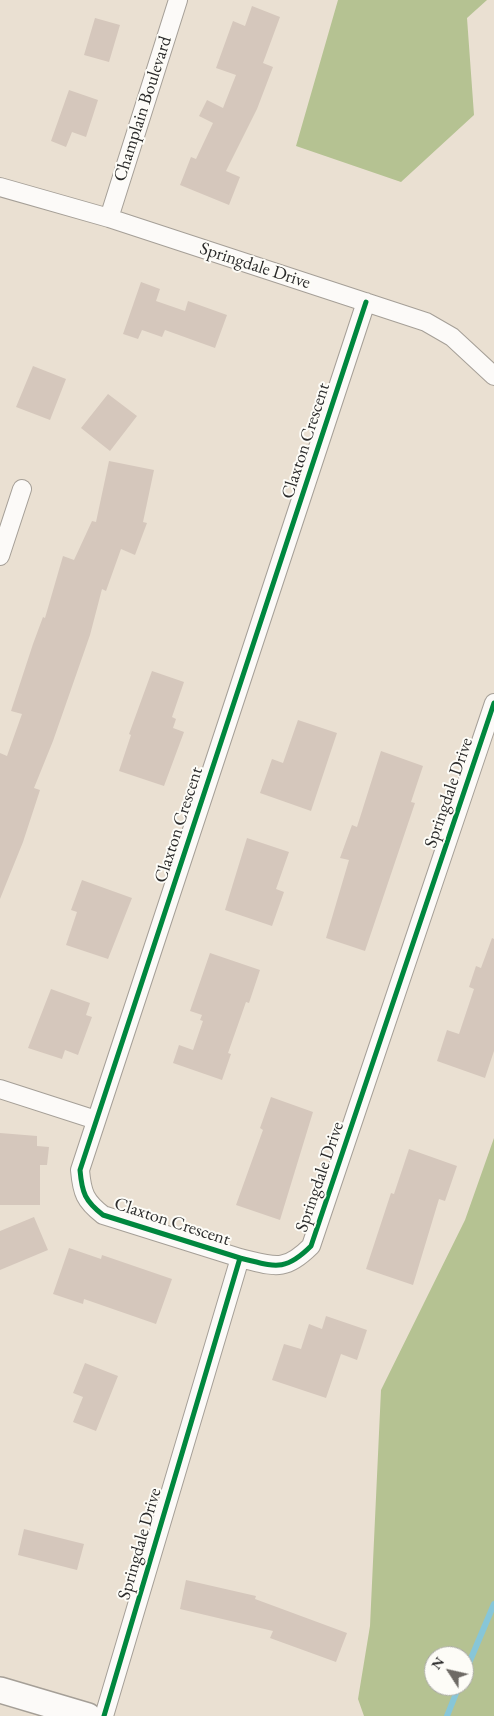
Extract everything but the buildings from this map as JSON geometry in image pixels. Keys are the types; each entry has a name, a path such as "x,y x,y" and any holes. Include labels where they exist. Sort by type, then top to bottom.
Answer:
{"main road":[{"path":"0,1690 88,1716"}],"street":[{"name":"Champlain Boulevard","path":"109,218 178,0"},
{"name":"Springdale Drive","path":"0,187 109,218 426,322 452,337 494,376"},
{"name":"Claxton Crescent","path":"240,1258 103,1216 90,1205 82,1190 80,1170 366,302"},
{"path":"0,556 22,490"},
{"name":"Springdale Drive","path":"104,1716 240,1258 274,1266 296,1262 311,1246 494,703"},
{"path":"0,1089 96,1120"}],"green space":[{"path":"338,0 487,0 467,18 474,115 401,182 296,146"},
{"path":"494,1138 494,1716 364,1716 358,1699 370,1626 381,1390 465,1220"}],"waterway":[{"path":"474,1651 494,1604"},
{"path":"447,1716 455,1696"}],"cycle path":[{"path":"240,1258 103,1215 85,1196 80,1170 366,302"},
{"path":"104,1716 240,1258 270,1265 286,1264 302,1255 311,1246 494,703"}]}
